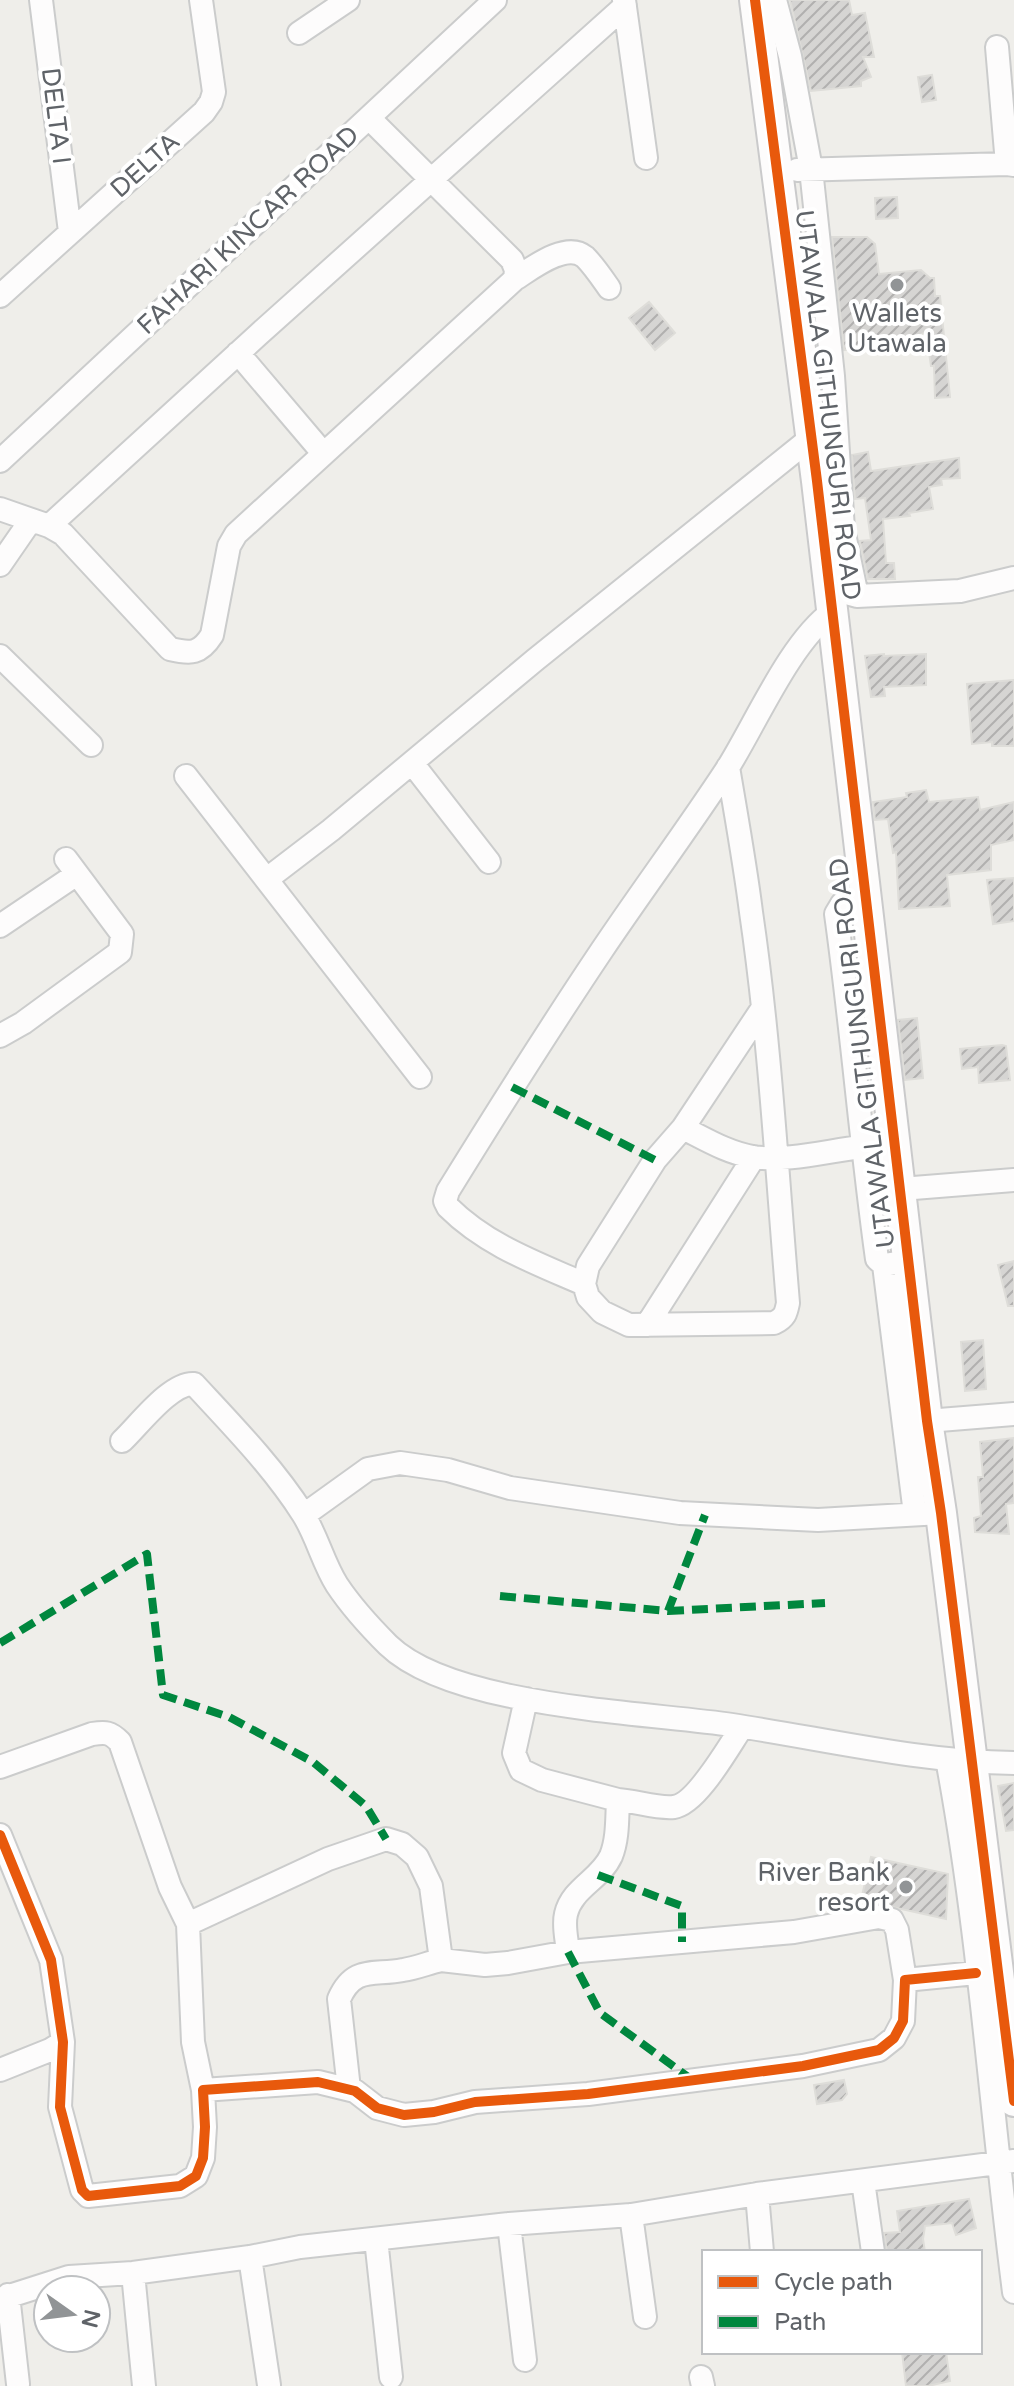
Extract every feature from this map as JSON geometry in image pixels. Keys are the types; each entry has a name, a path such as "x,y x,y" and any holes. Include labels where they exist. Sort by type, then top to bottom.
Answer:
{"street":[{"name":"DELTA I","path":"41,0 70,232"},
{"name":"DELTA","path":"0,296 204,112 211,102 214,92 201,0"},
{"path":"299,33 348,0"},
{"name":"FAHARI KINCAR ROAD","path":"3,451 495,0"},
{"name":"UTAWALA GITHUNGURI ROAD","path":"755,0 779,73 776,171 811,438 833,530 866,898 866,1023 893,1127 901,1189 897,1263 927,1421 928,1514 959,1761 1014,2101"},
{"path":"775,0 779,73 811,169 833,376 833,530"},
{"path":"624,3 646,158"},
{"path":"0,565 40,523 238,353 624,3"},
{"path":"776,171 1011,164 997,47"},
{"path":"369,118 512,260 515,279"},
{"path":"0,509 63,534 170,649 194,652 204,648 212,635 229,546 236,534 515,279 555,256 572,252 583,255 609,288"},
{"path":"238,353 323,453"},
{"path":"803,380 833,376"},
{"path":"267,879 811,438"},
{"path":"584,1284 514,1254 478,1233 448,1207 445,1201 448,1191 603,948 728,767 778,680 811,631 839,599 960,591 1014,578"},
{"path":"0,656 91,745"},
{"path":"412,763 489,862"},
{"path":"728,767 752,915 762,1009 765,1157 788,1303 783,1319 774,1323 629,1325 602,1312 588,1297 584,1284 588,1266 655,1160 683,1128 762,1009"},
{"path":"186,776 420,1077"},
{"path":"0,926 72,866 122,934 120,952 23,1023 0,1036"},
{"path":"304,1515 368,1469 400,1463 448,1470 510,1488 680,1513 818,1520 928,1514 897,1263 877,1259 861,1147 866,1023"},
{"path":"683,1128 726,1149 765,1157 861,1147 893,1127"},
{"path":"647,1325 765,1157"},
{"path":"901,1189 1014,1180"},
{"path":"122,1441 170,1394 184,1383 194,1384 237,1431 304,1515 337,1584 389,1646 418,1668 451,1680 526,1699 742,1727 959,1761 1014,1763"},
{"path":"927,1421 1014,1414"},
{"path":"526,1699 514,1753 521,1770 542,1780 618,1800 672,1808 685,1804 697,1791 742,1727"},
{"path":"0,1767 92,1734 112,1734 120,1742 170,1887 188,1924 193,2042 203,2090 205,2127 203,2158 196,2176 180,2186 88,2196 82,2190 60,2107 63,2042 51,1960 0,1835"},
{"path":"959,1761 976,1973 1006,2162 1014,2292"},
{"path":"568,1952 565,1917 572,1899 598,1875 611,1856 618,1800"},
{"path":"188,1924 328,1859 386,1839 402,1844 417,1857 431,1886 441,1960"},
{"path":"203,2090 318,2082 355,2091 377,2108 404,2115 434,2112 475,2102 588,2094 803,2066 879,2050 894,2038 903,2021 905,1980 897,1930 892,1920 879,1917 794,1932 568,1952 485,1965 441,1960 402,1971 361,1974 345,1985 339,1999 349,2089"},
{"path":"905,1980 976,1973"},
{"path":"0,2070 63,2042"},
{"path":"18,2384 4,2297 69,2277 133,2273 300,2247 509,2224 631,2215 757,2194 1006,2162"},
{"path":"863,2181 873,2250"},
{"path":"757,2194 762,2250"},
{"path":"631,2215 645,2317"},
{"path":"509,2224 525,2360"},
{"path":"376,2239 391,2377"},
{"path":"250,2257 269,2385"},
{"path":"133,2273 144,2386"}],"building":[{"path":"790,0 849,0 852,15 865,13 874,57 863,57 871,77 861,81 861,86 811,91"},
{"path":"932,75 936,100 922,102 918,77"},
{"path":"897,197 898,218 876,219 875,198"},
{"path":"832,237 867,237 875,244 879,274 921,270 934,278 935,296 940,296 950,397 935,398 934,366 931,366 926,332 891,349 880,345 844,350"},
{"path":"649,302 675,333 655,350 629,318"},
{"path":"868,452 871,471 959,458 960,478 941,479 942,485 929,487 933,509 883,519 886,563 894,563 895,579 868,579 860,541 871,540 865,498 855,499 852,455"},
{"path":"926,654 926,685 884,687 885,696 871,697 865,656"},
{"path":"1014,680 1014,746 992,746 992,742 972,744 967,684"},
{"path":"926,790 929,802 978,797 980,810 1014,802 1014,840 991,845 991,870 947,875 950,906 899,909 896,852 893,853 888,819 875,820 873,802 907,797 906,793"},
{"path":"1014,878 1014,921 993,924 987,880"},
{"path":"917,1018 923,1078 905,1080 898,1020"},
{"path":"1006,1046 1010,1080 979,1083 978,1067 962,1069 960,1049"},
{"path":"1014,1261 1014,1306 1008,1306 998,1265"},
{"path":"983,1340 986,1389 965,1391 961,1342"},
{"path":"1014,1438 1014,1503 1006,1504 1009,1534 975,1532 974,1518 981,1516 978,1477 983,1477 980,1442"},
{"path":"1014,1783 1014,1830 1006,1831 998,1786"},
{"name":"River Bank resort","path":"871,1857 948,1874 946,1919 861,1900"},
{"path":"844,2080 847,2094 842,2100 817,2104 814,2085"},
{"path":"969,2199 976,2228 956,2235 952,2223 925,2226 925,2250 887,2250 884,2233 900,2232 897,2211"},
{"path":"902,2354 946,2354 950,2381 928,2386 906,2386"}],"marked path":[{"path":"512,1087 655,1160"},
{"path":"500,1596 668,1611 705,1515"},
{"path":"0,1643 147,1554 163,1695 229,1717 313,1762 366,1806 386,1839"},
{"path":"668,1611 825,1603"},
{"path":"598,1875 682,1906 682,1942"},
{"path":"568,1952 600,2013 691,2079"}],"cycle path":[{"path":"755,0 817,481 927,1421 1014,2101"},
{"path":"0,1835 51,1960 63,2042 60,2107 82,2190 88,2196 180,2186 196,2176 203,2158 203,2090 318,2082 355,2091 377,2108 404,2115 434,2112 475,2102 588,2094 803,2066 879,2050 894,2038 903,2021 905,1980 976,1973"}],"place":[{"name":"Wallets Utawala","path":"897,285"},
{"name":"River Bank resort","path":"906,1887"}]}
